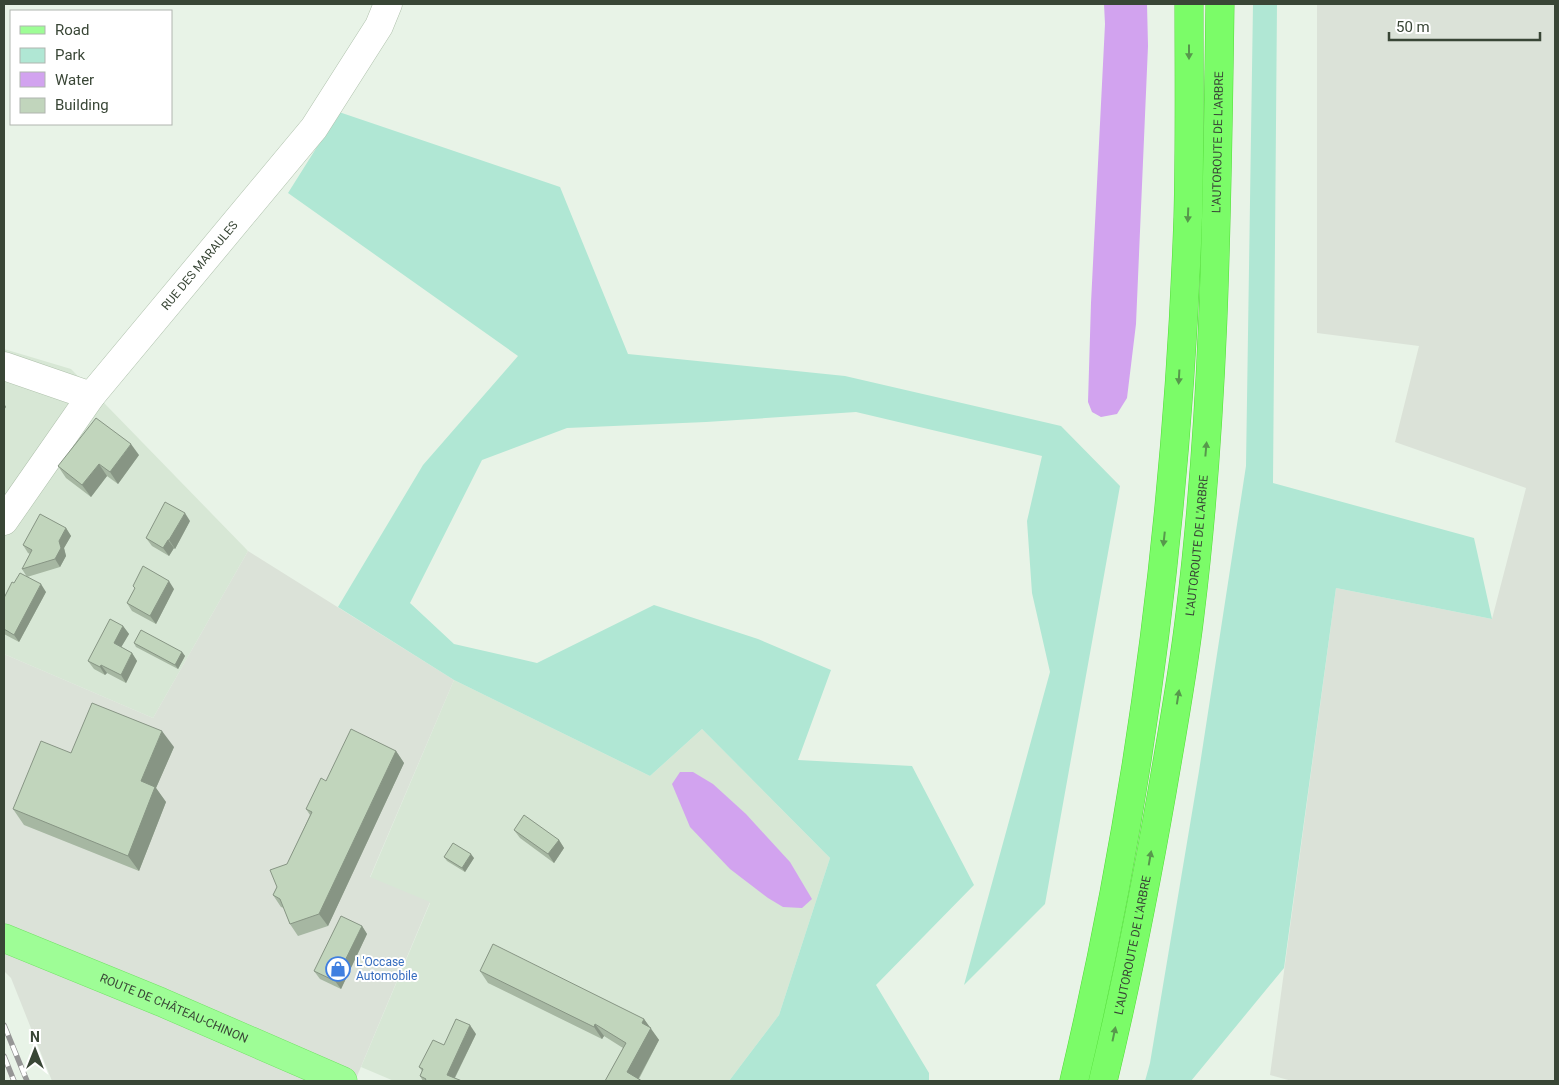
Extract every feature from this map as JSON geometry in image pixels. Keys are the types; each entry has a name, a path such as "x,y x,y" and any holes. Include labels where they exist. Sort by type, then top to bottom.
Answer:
{"highway":[{"path":"1074,1081 1095,991 1132,785 1158,606 1177,417 1188,216 1189,4"},
{"name":"L'AUTOROUTE DE L'ARBRE","path":"1103,1081 1145,886 1171,739 1190,615 1209,416 1218,195 1220,4"}],"main road":[{"name":"ROUTE DE CHÂTEAU-CHINON","path":"4,938 161,1002 343,1081"}],"street":[{"name":"RUE DES MARAULES","path":"4,520 91,396 314,128 379,26 388,4"},
{"path":"4,366 91,396"}],"shaded area":[{"path":"1317,4 1555,4 1555,1081 1292,1081 1270,1075 1336,588 1492,619 1526,488 1395,442 1419,346 1317,333"},
{"path":"4,349 71,369 248,551 153,718 4,654"},
{"path":"248,551 454,680 370,877 430,902 355,1081 52,1081 11,978 4,971 4,654 153,718"},
{"path":"454,680 650,776 702,729 830,858 779,1015 729,1081 394,1081 361,1067 430,903 370,878"}],"green space":[{"path":"1253,4 1277,4 1273,483 1474,538 1492,619 1336,588 1284,968 1191,1081 1145,1081 1150,1063 1199,771 1246,466"},
{"path":"339,112 560,187 628,354 845,376 1061,426 1120,486 1045,904 964,985 1050,672 1032,593 1027,521 1042,456 856,412 706,422 567,428 482,460 410,603 454,644 537,663 654,605 758,639 831,670 798,760 912,766 974,885 876,985 929,1073 929,1081 729,1081 779,1015 830,858 702,729 650,776 454,680 338,607 423,465 518,356 288,193"}],"water":[{"path":"1104,4 1147,4 1148,46 1136,324 1127,398 1117,414 1101,417 1092,412 1088,402 1105,24"},
{"path":"680,772 693,772 713,784 746,814 790,862 812,899 802,908 783,907 730,869 690,827 672,784"}],"building":[{"path":"96,418 131,444 110,472 99,464 82,485 58,466"},
{"path":"165,502 185,513 163,548 146,538"},
{"path":"40,514 66,528 59,541 61,548 55,559 22,569 32,550 23,545"},
{"path":"143,566 169,581 150,616 127,603"},
{"path":"20,573 41,584 14,635 4,629 4,598 12,582 14,583"},
{"path":"110,619 123,626 114,643 132,653 121,675 88,661"},
{"path":"141,630 182,652 175,665 134,643"},
{"path":"92,703 162,731 141,781 155,787 128,856 13,809 41,741 71,753"},
{"path":"351,729 396,751 319,914 290,924 280,899 273,895 277,887 270,870 287,864 312,812 306,809 321,778 326,781"},
{"path":"524,815 559,840 548,854 514,830"},
{"path":"453,843 471,854 462,868 444,857"},
{"path":"341,916 362,926 335,981 314,971"},
{"path":"493,944 644,1019 642,1023 651,1028 627,1072 642,1081 605,1081 626,1043 595,1024 594,1027 480,971"},
{"path":"456,1019 470,1025 447,1075 462,1081 425,1081 426,1079 420,1076 423,1069 419,1067 433,1040 444,1045"}],"railway":[{"path":"4,1025 27,1081"},
{"path":"4,1056 14,1081"}],"place":[{"name":"L'Occase Automobile","path":"338,969"}]}
